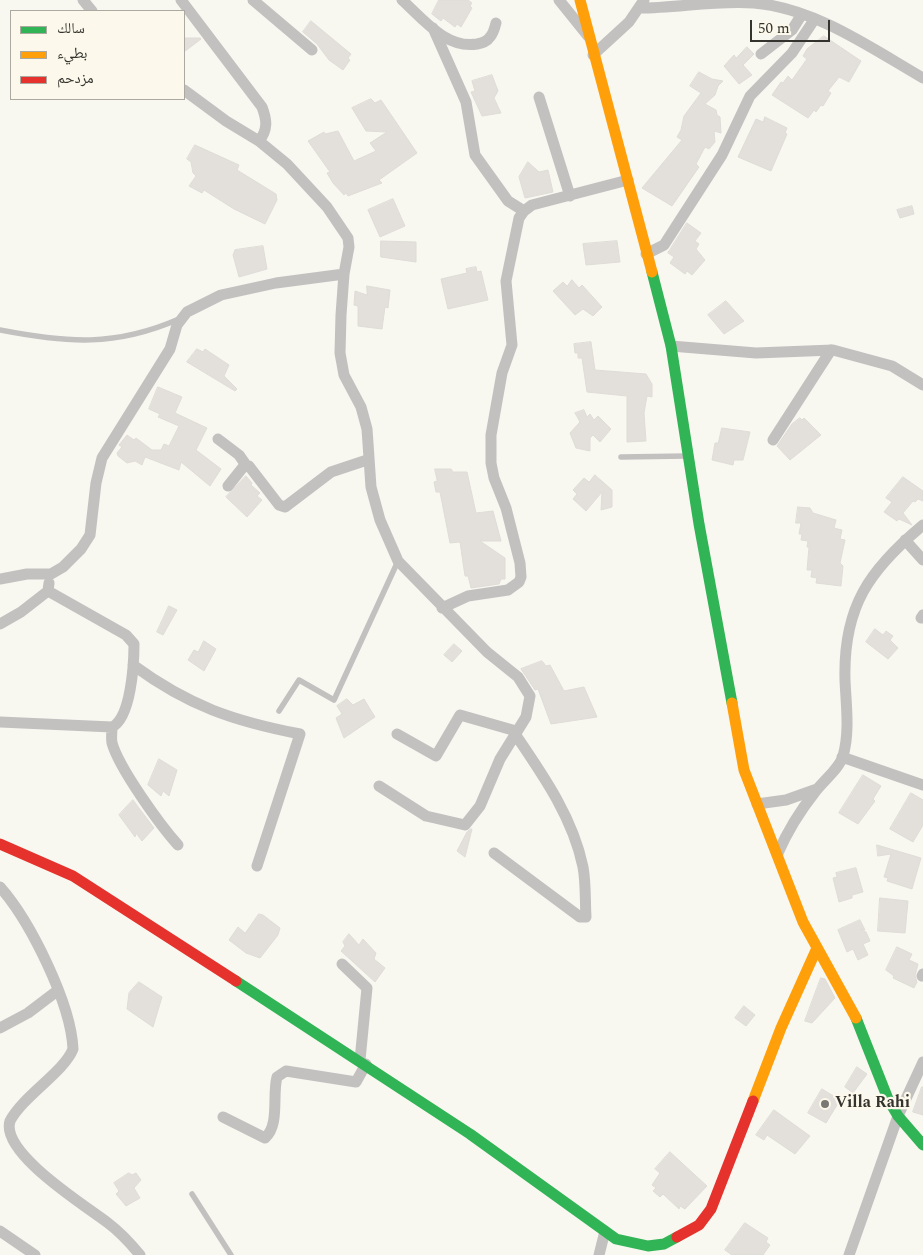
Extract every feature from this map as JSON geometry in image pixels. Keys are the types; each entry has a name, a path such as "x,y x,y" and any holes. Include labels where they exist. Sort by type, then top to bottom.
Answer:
{"street":[{"path":"83,0 91,10"},
{"path":"181,0 262,107 266,116 266,129 259,141"},
{"path":"253,0 312,50"},
{"path":"402,0 433,28 456,44 468,45 484,42 491,37 496,23"},
{"path":"559,0 589,38"},
{"path":"580,0 671,346 727,683 744,770 778,853 803,922 853,1010 888,1099 898,1116 923,1146"},
{"path":"594,55 642,4 754,3 802,14 833,27 923,78"},
{"path":"761,54 792,30 802,14"},
{"path":"646,254 664,245 717,163 750,96 792,53 814,20"},
{"path":"433,28 466,102 475,155 508,201 524,211"},
{"path":"185,91 226,121 259,141 287,164 327,207 348,238 349,247 344,274 340,353 344,376 360,407 367,429 367,460 371,487 380,520 398,561 486,652 518,677 530,696 526,717 500,759 480,806 465,825 426,816 379,786"},
{"path":"540,97 570,196"},
{"path":"442,608 468,596 508,590 519,582 521,577 520,563 506,508 493,470 491,435 502,373 512,345 506,281 519,218 532,205 628,180"},
{"path":"0,579 27,574 51,574 63,567 81,549 90,535 96,483 102,458 170,349 181,318 187,312 221,295 276,283 344,274"},
{"path":"671,346 756,353 831,350 892,366 923,385"},
{"path":"773,440 831,350"},
{"path":"218,439 239,455 246,466 249,466 282,507 331,472 367,460"},
{"path":"228,486 246,466"},
{"path":"778,853 788,829 842,757 847,723 844,650 850,619 869,581 887,557 923,525"},
{"path":"905,540 923,560"},
{"path":"0,624 21,612 48,590 51,574"},
{"path":"0,722 112,727 123,718 133,665 134,644 126,635 48,590"},
{"path":"133,665 165,688 216,713 300,734 257,866"},
{"path":"397,734 436,756 460,715 516,733 539,769 573,831 583,868 586,917 580,916 494,853"},
{"path":"112,727 112,742 122,763 163,828 178,845"},
{"path":"842,757 923,785"},
{"path":"757,804 786,800 817,789"},
{"path":"0,844 73,876 363,1062 524,1172 616,1239 648,1246 664,1244 690,1231 707,1217 745,1126 781,1028 817,948"},
{"path":"0,886 12,900 46,961 58,991 73,1049 64,1062 12,1117 7,1129 8,1135 16,1147 47,1182 107,1222 140,1255"},
{"path":"223,1117 265,1138 271,1133 274,1122 274,1088 277,1076 286,1071 356,1082 363,1062 367,988 342,964"},
{"path":"0,1028 28,1013 58,991"},
{"path":"849,1255 898,1116 923,1062"},
{"path":"0,1231 35,1255"},
{"path":"599,1255 605,1231"}],"lane":[{"path":"0,330 86,342 123,337 158,328 181,318"},
{"path":"621,458 688,456"},
{"path":"279,711 300,680 334,700 398,561"},
{"path":"192,1194 231,1255"}],"building":[{"path":"439,0 468,0 472,3 470,6 472,8 461,27 457,24 455,27 443,18 441,21 432,14"},
{"path":"311,21 351,54 348,58 350,60 343,70 329,60 317,44 303,32"},
{"path":"824,36 861,61 849,82 839,77 828,91 831,93 823,106 821,105 816,112 814,110 808,118 772,95 788,76 792,80 807,59 803,56 807,49"},
{"path":"185,38 201,39 185,51"},
{"path":"747,47 754,54 743,65 752,75 739,84 724,66 734,55 736,58"},
{"path":"699,72 712,79 723,81 718,86 715,95 705,104 716,110 717,115 720,117 721,133 714,131 715,142 709,149 705,147 696,164 699,167 672,206 642,188 682,140 677,137 681,130 684,116 701,93 690,86"},
{"path":"492,75 498,91 494,98 501,113 482,116 471,92 475,91 472,81"},
{"path":"371,99 375,103 381,100 417,153 379,180 382,183 348,196 346,193 344,195 333,183 327,173 330,172 308,141 324,132 325,134 338,131 354,161 376,151 370,143 387,132 366,131 352,108"},
{"path":"765,117 787,128 785,133 787,134 771,171 738,157 756,119 763,122"},
{"path":"195,145 239,165 237,170 276,194 277,200 265,224 234,209 204,190 202,193 189,186 196,176 193,173 191,162 187,159"},
{"path":"528,162 539,172 548,170 553,192 525,198 519,177"},
{"path":"393,199 405,226 380,237 368,210"},
{"path":"912,206 914,214 900,218 897,210"},
{"path":"687,223 701,233 695,241 699,244 696,249 705,260 692,275 687,271 685,274 670,263 674,257 668,253"},
{"path":"381,241 416,242 416,262 381,257"},
{"path":"617,241 620,262 586,265 583,244"},
{"path":"263,246 267,269 239,277 233,255 235,250"},
{"path":"476,267 477,272 481,271 488,300 448,309 441,279 467,273 466,269"},
{"path":"572,280 579,288 582,285 602,307 593,316 583,309 575,315 553,291 563,282 567,286"},
{"path":"367,286 390,290 388,308 385,307 382,329 358,326 358,306 354,305 355,291 367,295"},
{"path":"726,301 744,321 724,334 708,315"},
{"path":"591,342 595,370 646,374 652,384 652,397 647,396 644,413 646,441 627,442 627,396 587,392 582,358 578,358 578,353 575,353 574,344"},
{"path":"197,349 203,352 205,349 229,365 224,376 237,389 235,391 187,362"},
{"path":"158,387 182,397 175,413 207,428 196,450 221,469 210,486 181,462 179,470 145,457 142,465 135,461 127,463 118,456 117,453 122,447 119,445 127,435 134,440 136,438 152,450 161,450 164,444 169,446 179,426 158,417 160,414 149,409"},
{"path":"584,410 587,417 590,414 594,420 598,416 611,429 600,442 593,435 590,438 590,451 576,448 570,433 580,422 575,413"},
{"path":"800,418 802,420 804,418 821,435 790,460 777,446 792,424"},
{"path":"722,428 750,432 743,460 734,460 733,465 712,460 715,443 718,443"},
{"path":"435,469 467,472 476,513 493,511 501,541 480,541 505,558 505,579 501,579 499,584 471,588 468,576 465,576 460,542 450,543 440,492 436,492 434,482 437,481"},
{"path":"595,475 612,490 612,507 601,510 602,492 586,511 573,499 577,494 573,490 584,478 589,482"},
{"path":"246,476 252,483 251,485 260,493 257,496 262,500 247,517 226,497"},
{"path":"903,477 923,491 923,501 918,499 915,502 913,501 903,513 912,525 899,519 897,521 884,512 892,502 886,498"},
{"path":"798,507 810,508 813,513 836,520 834,528 842,530 840,539 845,540 840,563 843,566 841,586 816,583 817,578 811,577 812,570 807,570 809,547 807,547 808,541 801,540 802,534 799,534 801,523 796,523"},
{"path":"169,606 177,610 163,635 157,632"},
{"path":"875,629 883,635 886,631 893,636 890,640 898,648 888,659 866,642"},
{"path":"204,641 216,649 204,671 188,660 194,650 198,652"},
{"path":"454,644 462,651 452,662 444,655"},
{"path":"542,661 546,666 550,665 564,691 584,687 597,717 551,724 538,689 535,690 521,669"},
{"path":"347,699 353,705 364,699 375,717 344,738 336,718 342,714 337,706"},
{"path":"159,759 177,770 169,796 163,791 161,796 148,785"},
{"path":"863,775 881,786 873,799 875,801 858,824 839,813"},
{"path":"911,793 923,800 923,825 913,842 890,829"},
{"path":"133,800 154,828 142,841 136,833 135,837 119,815"},
{"path":"471,829 465,857 457,851 467,832"},
{"path":"877,845 921,858 912,889 887,881 888,878 884,877 891,854 878,856"},
{"path":"856,868 863,892 839,902 833,878 837,877 836,873"},
{"path":"880,898 908,901 905,933 878,931"},
{"path":"259,914 280,928 278,935 260,958 246,953 229,940 238,927 245,933"},
{"path":"860,920 865,930 860,929 866,932 870,941 863,944 868,955 858,960 853,949 847,952 838,930"},
{"path":"349,934 359,945 363,939 376,953 374,959 385,968 375,982 341,951 345,946 343,942"},
{"path":"897,947 912,954 909,960 918,964 915,976 917,982 914,988 893,978 894,976 886,970"},
{"path":"821,978 825,979 835,998 812,1023 805,1021"},
{"path":"139,982 162,997 153,1027 127,1009 129,993"},
{"path":"744,1006 755,1015 746,1026 735,1018"},
{"path":"857,1067 867,1074 853,1093 845,1087"},
{"path":"923,1087 923,1115 913,1112"},
{"name":"Villa Rahi","path":"822,1089 840,1100 826,1123 808,1113"},
{"path":"774,1110 810,1136 795,1154 767,1135 764,1140 756,1135"},
{"path":"670,1152 707,1186 685,1209 680,1206 679,1209 663,1194 660,1197 653,1191 656,1188 652,1185 660,1173 655,1169"},
{"path":"129,1173 132,1175 136,1173 141,1180 134,1188 140,1198 126,1206 116,1194 119,1191 114,1183"},
{"path":"745,1223 768,1238 766,1242 770,1245 763,1255 732,1255 725,1250"}],"traffic: fast":[{"path":"652,272 671,346 699,524 732,703"},
{"path":"236,981 470,1134 616,1239 648,1246 664,1244 677,1237"},
{"path":"856,1018 888,1099 898,1116 923,1145"}],"traffic: slow":[{"path":"580,0 652,272"},
{"path":"732,703 744,770 803,922 856,1018"},
{"path":"753,1101 781,1028 817,948"}],"traffic: jam":[{"path":"0,844 73,876 236,981"},
{"path":"677,1237 699,1225 711,1209 753,1101"}],"place":[{"name":"Villa Rahi","path":"825,1104"}]}
